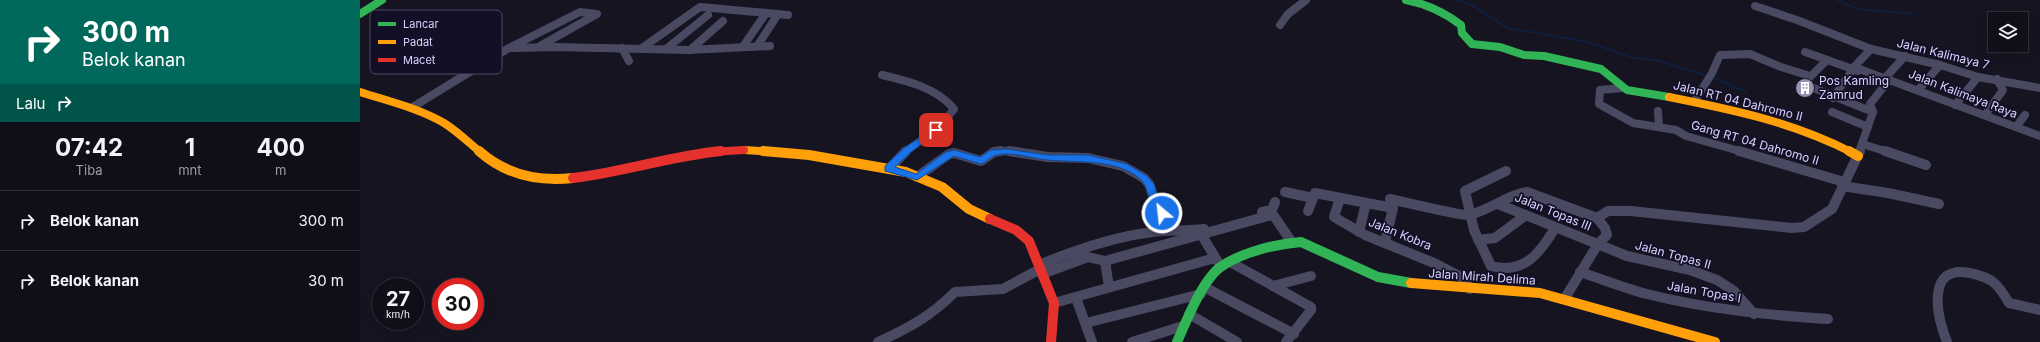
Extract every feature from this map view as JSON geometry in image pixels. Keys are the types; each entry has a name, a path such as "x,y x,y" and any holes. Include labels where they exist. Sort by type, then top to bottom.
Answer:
{"street":[{"path":"360,14 382,0"},
{"path":"1280,25 1288,14 1306,0"},
{"path":"1406,0 1430,5 1451,18 1461,25 1462,33 1472,44 1500,47 1524,55 1544,56 1601,70 1609,74 1622,88"},
{"path":"1755,6 1797,20 1871,49 1853,68 1833,98"},
{"path":"642,48 686,15 700,7 788,15"},
{"path":"502,52 580,12 597,14 540,46"},
{"path":"744,45 766,13"},
{"path":"758,46 778,14"},
{"path":"666,49 708,15"},
{"path":"690,50 723,21"},
{"path":"509,48 540,46 690,50 744,45 770,46"},
{"path":"622,48 629,61"},
{"name":"Jalan Kalimaya 7","path":"1871,49 1940,65 1978,77 2009,81 2040,88"},
{"name":"Jalan Kalimaya Raya","path":"1805,52 1918,90 2040,136"},
{"name":"Gang RT 04 Dahromo II","path":"1694,102 1712,70 1717,66 1720,55 1750,54 1781,67 1810,76"},
{"path":"1594,217 1606,211 1631,211 1792,228 1804,227 1832,209 1858,156 1873,112 1870,104 1889,80 1905,56"},
{"path":"1827,60 1807,80 1811,87 1833,98 1873,112"},
{"path":"1918,90 1940,65"},
{"path":"412,108 467,74"},
{"path":"882,75 922,86 951,104 954,110 952,116 945,123 908,150 888,168"},
{"path":"1955,105 1978,77"},
{"path":"1985,115 2003,90 1996,79"},
{"name":"Jalan RT 04 Dahromo II","path":"1622,88 1694,102 1792,126 1818,136 1858,156"},
{"name":"Gang RT 04 Dahromo II","path":"1622,88 1600,90 1599,104 1633,123 1676,130 1686,136 1843,184 1939,204"},
{"path":"360,92 412,108 453,129 491,163 500,168 539,179 580,177 611,173 665,160 726,150 767,150 888,168 934,183 954,195 970,210 1012,228 1026,237 1054,303 1051,342"},
{"path":"1658,111 1659,127"},
{"path":"1832,112 1868,127"},
{"path":"2016,128 2025,115"},
{"path":"1862,144 1926,165"},
{"path":"917,177 949,154 954,153 981,161 994,152 1006,151 1048,157 1079,157 1109,162 1134,171 1144,178 1149,184 1157,207 1162,213 1169,216 1177,230"},
{"path":"1506,170 1465,189 1468,215 1491,266 1512,267 1525,264 1538,254 1555,228"},
{"path":"1285,192 1313,198"},
{"path":"1308,211 1315,193 1366,203 1391,203 1468,215 1498,204 1519,193 1527,192 1594,217 1605,228 1607,235 1598,244 1565,298"},
{"name":"Jalan Kobra","path":"1340,198 1334,217 1359,232 1434,263 1463,278 1470,289"},
{"path":"878,342 913,326 938,309 955,292 1002,289 1040,269 1097,244 1152,232 1214,227 1244,216 1271,211 1275,202"},
{"path":"1359,232 1366,203"},
{"path":"1385,242 1391,203"},
{"name":"Jalan Topas III","path":"1498,204 1598,244"},
{"path":"1040,269 1088,257 1105,261 1271,215 1274,216 1294,241 1222,262 1130,284 1109,287 1076,298 1054,303"},
{"path":"1478,240 1496,238 1526,215"},
{"path":"1201,234 1222,262 1311,307 1311,310 1294,334 1286,342"},
{"name":"Jalan Mirah Delima","path":"1294,241 1378,277 1424,285 1530,292 1565,298 1606,313 1686,332 1715,342"},
{"name":"Jalan Topas II","path":"1598,244 1636,259 1679,267 1717,280 1734,291 1754,314"},
{"path":"1105,261 1109,287"},
{"path":"1177,342 1183,326 1202,290 1222,262"},
{"path":"1947,342 1940,323 1937,299 1942,281 1946,275 1952,271 1964,271 1990,280 2001,288 2009,303 2040,310"},
{"name":"Jalan Topas I","path":"1580,272 1655,296 1754,314 1828,319"},
{"path":"1272,286 1311,276"},
{"path":"1086,323 1202,290 1294,334"},
{"path":"1076,298 1092,342"},
{"path":"1189,314 1238,342"},
{"path":"1132,342 1183,326"}],"waterway":[{"path":"1456,0 1470,4 1508,28 1588,42 1633,58 1656,60 1707,76"},
{"path":"1837,0 1857,9 1915,14"},
{"path":"1711,77 1747,92"}],"traffic: fast":[{"path":"360,14 382,0"},
{"path":"1406,0 1428,6 1449,16 1461,25 1462,33 1472,44 1500,47 1524,55 1544,56 1601,69 1627,90 1669,97"},
{"path":"1177,342 1196,301 1209,280 1221,266 1245,255 1287,243 1301,242 1378,277 1411,283"}],"traffic: slow":[{"path":"360,92 403,105 443,123 455,131 489,160 508,171 518,175 540,179 573,178"},
{"path":"1669,97 1732,110 1779,122 1802,130 1858,156"},
{"path":"744,150 809,155 906,172 942,187 969,209 990,219"},
{"path":"1411,283 1441,287 1540,293 1620,317 1715,342"}],"traffic: jam":[{"path":"573,178 612,172 685,156 710,152 744,150"},
{"path":"990,219 1016,230 1029,241 1054,303 1051,342"}],"place":[{"name":"Pos Kamling Zamrud","path":"1805,88"}],"route":[{"path":"936,130 908,150 888,168 917,177 951,153 981,161 994,152 1006,151 1057,158 1088,158 1124,166 1144,178 1149,184 1157,207 1162,213"}]}
